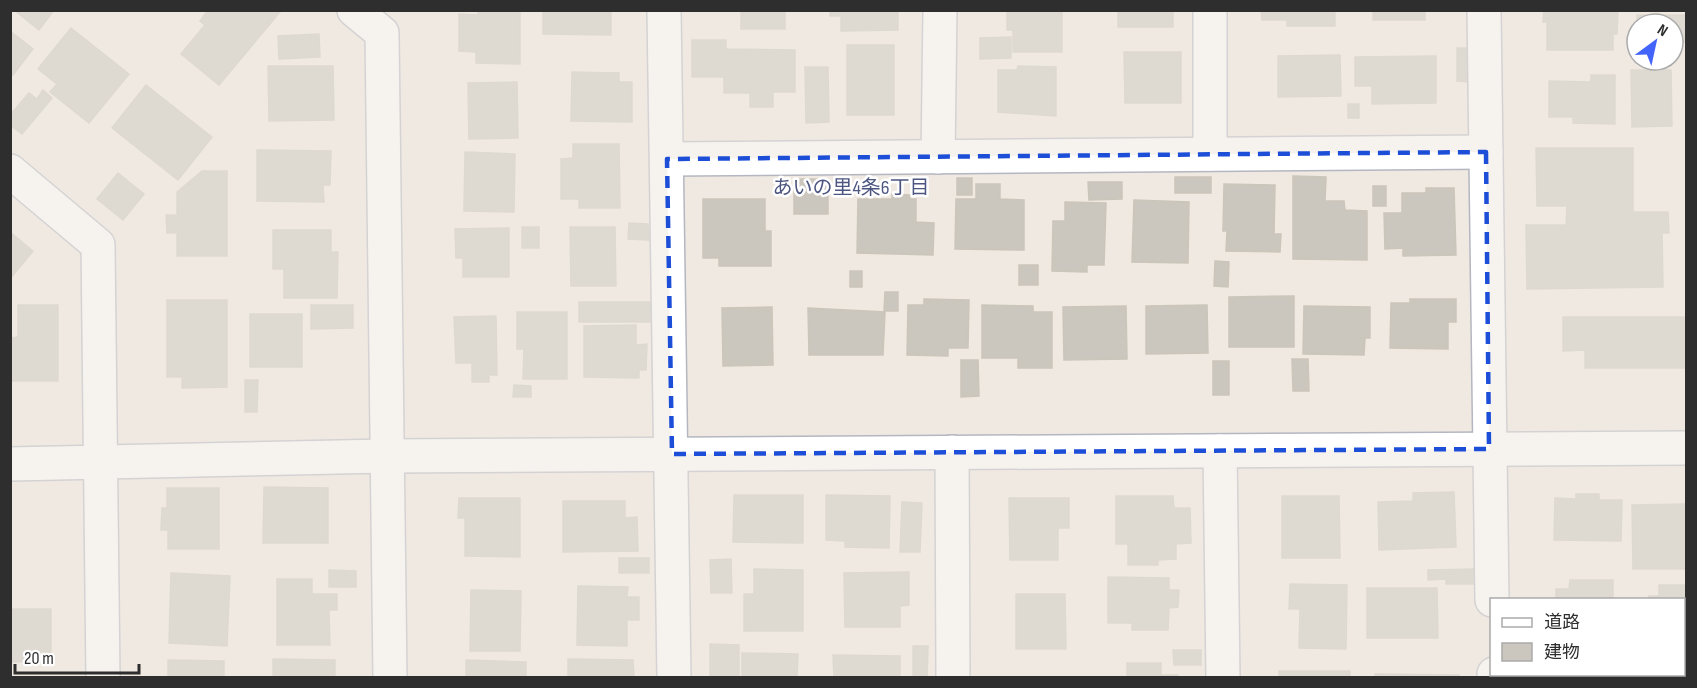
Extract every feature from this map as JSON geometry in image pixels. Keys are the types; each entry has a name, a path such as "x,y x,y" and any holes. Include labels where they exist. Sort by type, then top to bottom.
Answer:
{"street":[{"path":"354,10 382,33 390,678"},
{"path":"664,10 674,678"},
{"path":"938,157 939,10"},
{"path":"1210,10 1210,154"},
{"path":"1484,10 1492,598"},
{"path":"667,159 1486,152"},
{"path":"10,171 98,245 103,678"},
{"path":"10,464 387,456 1686,448"},
{"path":"1220,451 1223,678"},
{"path":"952,452 953,678"}],"highlighted area":[{"path":"1486,152 1489,449 672,454 667,159"}],"building":[{"path":"14,10 54,10 39,30"},
{"path":"208,10 280,12 219,85 181,54 205,25 200,21"},
{"path":"478,10 520,10 520,64 476,63 476,52 459,51 459,14 478,15"},
{"path":"543,10 611,10 611,35 543,34"},
{"path":"741,10 785,10 785,29 741,29"},
{"path":"830,10 898,10 898,30 841,31 841,16 830,16"},
{"path":"1007,10 1062,10 1062,52 1013,52 1013,30 1007,30"},
{"path":"1118,10 1173,10 1173,27 1118,27"},
{"path":"1261,10 1335,10 1335,26 1287,26 1287,20 1262,20"},
{"path":"1373,10 1425,10 1425,20 1373,20"},
{"path":"1544,10 1618,10 1617,34 1613,34 1613,50 1547,50 1547,22 1543,22"},
{"path":"1685,15 1686,15 1685,42"},
{"path":"71,28 129,74 89,123 50,92 57,84 38,69"},
{"path":"10,31 33,49 13,75 10,73"},
{"path":"319,34 320,57 279,59 278,36"},
{"path":"1011,37 1011,58 980,59 980,38"},
{"path":"692,40 726,40 726,49 795,50 795,92 773,92 773,107 750,107 750,93 724,93 724,77 692,77"},
{"path":"847,45 894,45 894,115 847,115"},
{"path":"1457,48 1470,48 1470,82 1457,81"},
{"path":"1124,52 1181,52 1181,103 1125,103"},
{"path":"1340,55 1341,96 1278,97 1278,56"},
{"path":"1436,56 1436,103 1372,104 1372,86 1355,86 1355,57"},
{"path":"268,66 333,66 334,120 269,121"},
{"path":"1018,66 1056,67 1056,116 998,112 998,70 1017,70"},
{"path":"805,67 828,67 829,122 806,123"},
{"path":"572,72 619,73 619,82 632,82 632,122 571,121"},
{"path":"1631,72 1671,72 1672,126 1632,127"},
{"path":"1591,75 1615,75 1615,124 1573,123 1573,117 1549,117 1549,81 1591,82"},
{"path":"517,82 518,138 469,139 468,83"},
{"path":"146,85 212,137 178,180 112,128"},
{"path":"43,90 52,98 22,134 10,125 10,115 29,93 37,99"},
{"path":"1348,104 1359,104 1359,118 1348,118"},
{"path":"573,144 619,144 620,208 579,208 579,199 561,199 561,159 573,158"},
{"path":"1536,148 1633,148 1633,212 1668,212 1669,233 1662,233 1663,287 1527,289 1526,225 1566,225 1567,206 1537,206"},
{"path":"257,150 331,151 330,185 323,185 324,202 257,201"},
{"path":"465,152 515,154 514,212 464,211"},
{"path":"202,171 227,171 227,256 177,256 177,233 167,233 166,215 177,215 177,192"},
{"path":"118,173 144,194 123,220 97,199"},
{"path":"1293,176 1326,177 1325,201 1344,201 1345,210 1367,211 1367,260 1293,259"},
{"path":"1175,177 1211,177 1211,193 1175,193"},
{"path":"957,178 972,178 972,195 957,195"},
{"path":"794,179 828,179 828,214 794,214"},
{"path":"1088,182 1122,182 1122,199 1089,200"},
{"path":"976,184 1000,184 1000,199 1024,200 1024,250 955,249 956,199 976,199"},
{"path":"1224,184 1275,185 1274,234 1281,234 1280,252 1226,251 1227,231 1223,231"},
{"path":"1373,186 1386,186 1386,206 1373,206"},
{"path":"1426,188 1454,188 1456,255 1403,256 1403,248 1385,249 1384,213 1402,213 1402,193 1426,193"},
{"path":"892,194 910,195 910,199 916,199 916,222 934,223 933,255 857,253 858,199 892,199"},
{"path":"703,199 765,199 765,231 771,231 771,266 719,266 719,258 703,258"},
{"path":"1134,200 1189,202 1188,263 1132,262"},
{"path":"1065,202 1106,203 1104,265 1087,265 1087,272 1052,271 1053,221 1065,221"},
{"path":"629,223 648,224 649,240 628,239"},
{"path":"522,227 539,227 539,248 522,248"},
{"path":"570,227 615,227 616,286 571,286"},
{"path":"509,228 509,277 463,277 463,258 456,258 455,229"},
{"path":"273,230 331,230 331,252 338,252 337,298 284,298 284,269 273,269"},
{"path":"10,232 33,251 10,279"},
{"path":"1215,261 1229,262 1228,287 1214,286"},
{"path":"1019,265 1038,265 1038,285 1019,285"},
{"path":"850,271 862,271 862,287 850,287"},
{"path":"885,292 898,292 898,311 884,311"},
{"path":"1294,296 1294,347 1229,347 1229,297"},
{"path":"924,299 969,300 968,348 948,348 948,356 907,355 908,305 924,305"},
{"path":"1410,299 1456,299 1456,322 1448,322 1448,349 1390,348 1391,303 1410,303"},
{"path":"167,300 227,300 227,387 182,388 182,377 167,377"},
{"path":"579,302 650,302 650,322 579,322"},
{"path":"18,305 58,305 58,381 11,381 11,338 18,337"},
{"path":"311,305 353,305 353,328 311,329"},
{"path":"982,305 1033,306 1033,312 1052,312 1052,368 1018,368 1018,358 982,358"},
{"path":"1207,305 1208,353 1146,354 1146,306"},
{"path":"1126,306 1127,359 1064,360 1063,307"},
{"path":"1304,306 1370,307 1370,338 1365,338 1364,355 1303,354"},
{"path":"772,307 773,365 723,366 722,308"},
{"path":"808,308 885,312 883,355 809,355"},
{"path":"517,312 567,312 567,379 523,379 524,349 517,349"},
{"path":"250,314 302,314 302,367 250,367"},
{"path":"496,316 497,375 489,375 489,382 472,382 472,363 456,363 454,317"},
{"path":"1563,317 1686,317 1686,368 1585,368 1585,350 1563,351"},
{"path":"636,325 636,345 647,344 646,370 639,370 639,378 584,377 584,326"},
{"path":"1292,359 1308,359 1309,391 1293,391"},
{"path":"961,360 978,360 979,396 961,397"},
{"path":"1213,361 1229,361 1229,395 1213,395"},
{"path":"245,380 258,380 257,412 245,412"},
{"path":"514,385 531,386 531,397 513,397"},
{"path":"264,487 328,488 328,543 263,543"},
{"path":"167,488 219,488 219,549 168,549 168,530 161,530 162,508 167,508"},
{"path":"1454,492 1456,547 1379,550 1378,502 1413,501 1413,493"},
{"path":"1576,494 1599,494 1599,500 1622,500 1621,541 1554,540 1555,498 1576,499"},
{"path":"734,495 803,495 803,543 733,542"},
{"path":"826,495 890,496 889,548 845,547 845,541 826,540"},
{"path":"1116,496 1173,496 1174,508 1190,508 1191,543 1176,544 1176,559 1158,560 1158,565 1128,565 1128,544 1116,544"},
{"path":"1282,496 1339,496 1340,558 1282,558"},
{"path":"459,498 520,498 520,557 465,556 465,518 458,518"},
{"path":"1009,498 1069,498 1069,528 1058,528 1058,560 1010,560"},
{"path":"563,501 625,501 625,518 637,517 638,551 563,552"},
{"path":"902,502 922,503 920,552 900,552"},
{"path":"1686,504 1686,569 1633,569 1632,505"},
{"path":"619,558 649,558 649,573 619,573"},
{"path":"731,559 732,593 711,593 710,560"},
{"path":"754,569 803,570 803,631 744,631 744,594 754,594"},
{"path":"1474,569 1474,584 1446,584 1446,579 1428,580 1428,570"},
{"path":"329,570 356,571 356,587 329,587"},
{"path":"909,572 909,605 900,606 900,627 845,627 844,573"},
{"path":"171,573 230,576 227,646 169,643"},
{"path":"1108,577 1169,578 1169,590 1179,590 1178,607 1169,608 1168,630 1132,630 1132,623 1108,623"},
{"path":"277,579 312,579 312,594 337,594 337,610 329,610 330,645 277,645"},
{"path":"1570,580 1613,580 1613,598 1556,598 1556,589 1569,589"},
{"path":"1290,584 1347,585 1346,649 1299,648 1300,609 1289,609"},
{"path":"1659,585 1686,585 1686,635 1685,598 1649,598 1649,596 1659,596"},
{"path":"578,586 628,587 627,597 639,597 639,620 627,620 627,646 577,645"},
{"path":"1367,588 1437,588 1438,638 1367,638"},
{"path":"471,590 521,591 520,651 470,651"},
{"path":"1016,594 1065,594 1066,649 1016,649"},
{"path":"10,609 51,609 51,661 10,662"},
{"path":"710,644 739,645 739,678 710,678"},
{"path":"913,646 928,646 927,678 913,678"},
{"path":"1173,650 1201,650 1201,665 1174,665"},
{"path":"742,653 798,654 797,678 742,678"},
{"path":"833,655 900,656 900,678 834,678"},
{"path":"273,659 335,660 335,678 273,678"},
{"path":"568,659 633,660 634,678 568,678"},
{"path":"168,660 224,661 224,678 168,678"},
{"path":"466,660 526,662 526,678 466,678"},
{"path":"1127,663 1161,663 1161,675 1178,675 1178,678 1127,678"},
{"path":"1279,671 1350,671 1350,678 1279,678"},
{"path":"1686,672 1686,678 1675,678 1675,676 1685,676"},
{"path":"1375,674 1459,675 1459,678 1375,678"},
{"path":"1539,676 1614,676 1614,678 1539,678"}],"district":[{"name":"あいの里4条6丁目","path":"851,187"}]}
